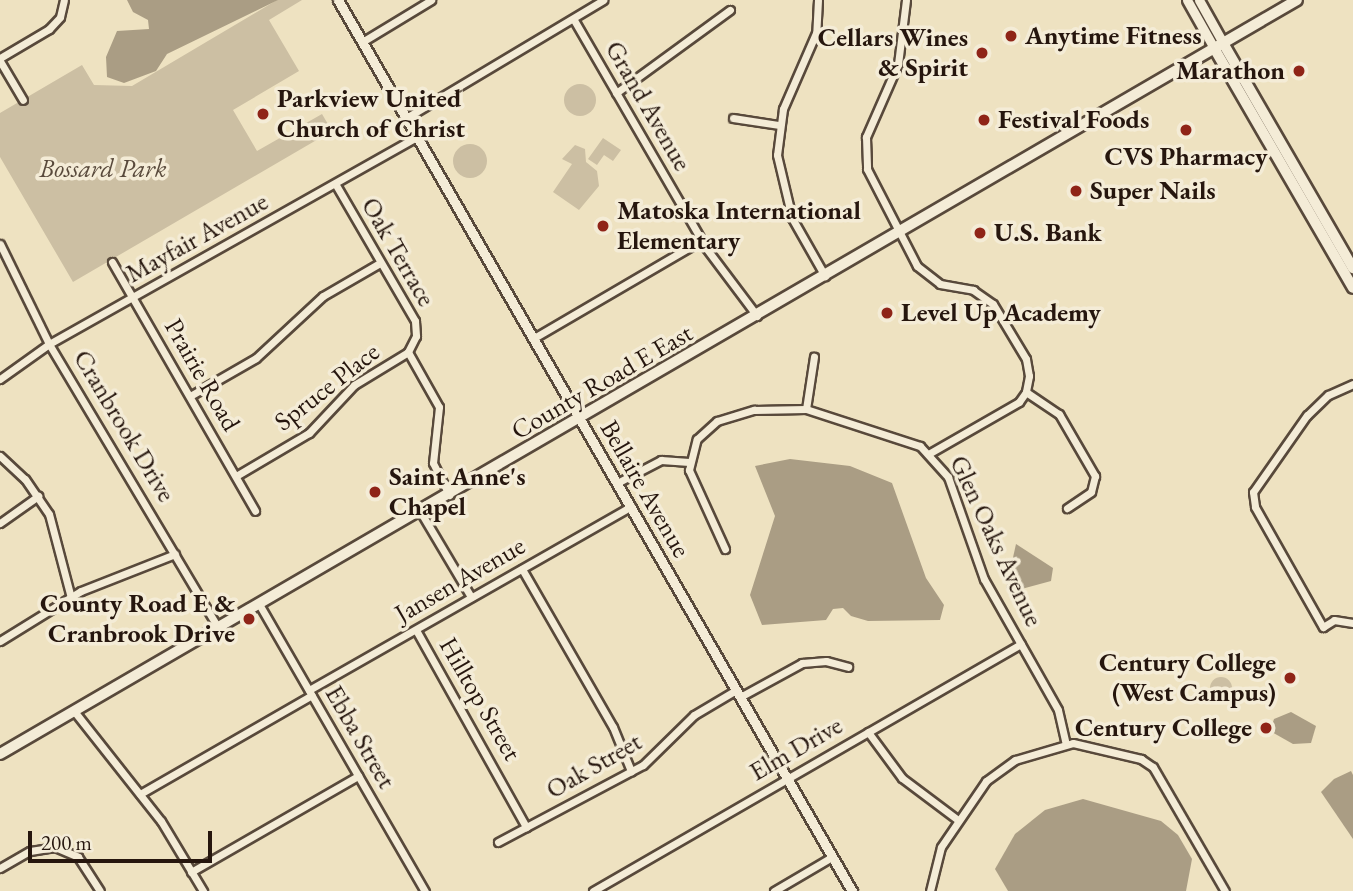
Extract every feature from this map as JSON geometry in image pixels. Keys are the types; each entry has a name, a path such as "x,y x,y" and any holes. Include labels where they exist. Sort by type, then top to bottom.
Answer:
{"main road":[{"name":"County Road E East","path":"0,754 581,419 1297,0"},
{"path":"1219,45 1353,268"},
{"path":"1219,45 1353,288"}],"street":[{"path":"23,100 0,60 54,24 64,0"},
{"name":"Bellaire Avenue","path":"338,0 852,891"},
{"path":"362,42 432,0"},
{"path":"406,118 574,20 603,0"},
{"path":"818,0 816,33 788,94 779,125 777,155 783,195 825,276"},
{"path":"906,0 900,57 868,127 864,149 870,179 924,274 940,284 980,293 993,304 1026,359 1026,392 1013,406 930,453"},
{"path":"1187,0 1219,45"},
{"path":"1199,0 1219,45"},
{"path":"616,93 730,10"},
{"name":"Grand Avenue","path":"574,20 702,240 757,316"},
{"path":"733,118 779,125"},
{"name":"Mayfair Avenue","path":"0,379 49,344 417,137"},
{"name":"Oak Terrace","path":"335,185 415,321 416,336 408,352"},
{"path":"534,338 702,240"},
{"name":"Cranbrook Drive","path":"0,244 49,344 218,627"},
{"name":"Prairie Road","path":"112,262 255,510"},
{"path":"190,396 256,358 323,296 380,263"},
{"path":"408,352 439,407 433,463 449,495"},
{"name":"Spruce Place","path":"236,476 309,433 354,386 408,352"},
{"path":"806,410 814,357"},
{"path":"1353,384 1328,395 1307,415 1253,492 1255,508 1323,627 1334,620 1353,623"},
{"path":"1026,392 1059,414 1095,476 1091,492 1067,508"},
{"name":"Glen Oaks Avenue","path":"689,462 697,439 717,421 754,410 806,410 897,435 930,453 948,477 984,579 1058,710 1066,744"},
{"path":"0,456 38,496 55,530 71,598"},
{"path":"617,483 661,460 689,462 691,477 725,549"},
{"path":"0,523 38,496"},
{"name":"Jansen Avenue","path":"140,794 471,597 631,506"},
{"path":"420,511 471,597"},
{"path":"0,641 71,598 175,554"},
{"path":"522,569 613,727 631,771"},
{"name":"Ebba Street","path":"258,604 425,891"},
{"name":"Hilltop Street","path":"416,630 526,827"},
{"name":"Elm Drive","path":"593,891 1021,644"},
{"name":"Oak Street","path":"498,842 631,771 662,750 694,715 738,693 802,663 826,661 848,667"},
{"path":"74,710 140,794 203,891"},
{"path":"868,732 902,778 958,820"},
{"path":"930,891 936,860 958,820 995,772 1015,760 1066,744 1135,757 1153,767 1225,891"},
{"path":"191,872 358,776"},
{"path":"0,868 38,848 55,847 78,857 100,891"},
{"path":"774,891 832,857"}],"green space":[{"name":"Bossard Park","path":"277,0 302,0 269,20 299,71 233,110 257,151 322,114 332,131 73,282 0,157 0,113 82,65 94,85 132,86"},
{"path":"580,84 592,88 596,100 592,112 580,116 568,112 564,100 568,88"},
{"path":"603,138 621,150 613,161 604,155 597,165 588,159"},
{"path":"470,144 482,149 487,161 482,173 470,178 458,173 453,161 458,149"},
{"path":"575,145 585,149 586,162 597,171 599,186 579,210 553,192 572,164 562,159"},
{"path":"1221,677 1229,680 1232,688 1229,696 1221,699 1213,696 1210,688 1213,680"}],"shaded area":[{"path":"127,0 278,0 167,54 156,71 124,83 107,77 106,57 117,31 149,29 148,20 133,12"},
{"path":"790,459 850,466 892,483 926,578 944,605 940,620 868,621 851,616 843,608 833,609 826,620 762,625 750,595 775,516 755,466"},
{"path":"1016,544 1053,568 1051,581 1014,591 1006,589"},
{"path":"1291,712 1316,726 1311,743 1293,744 1270,731 1274,719"},
{"path":"1351,771 1353,839 1321,792 1334,779"},
{"path":"1083,799 1161,821 1178,835 1192,859 1186,891 1008,891 995,869 1015,834 1045,810"}],"place":[{"name":"Anytime Fitness","path":"1011,36"},
{"name":"Cellars Wines & Spirit","path":"982,53"},
{"name":"Marathon","path":"1299,71"},
{"name":"Parkview United Church of Christ","path":"263,114"},
{"name":"Festival Foods","path":"984,120"},
{"name":"CVS Pharmacy","path":"1186,130"},
{"name":"Super Nails","path":"1076,191"},
{"name":"Matoska International Elementary","path":"603,226"},
{"name":"U.S. Bank","path":"980,233"},
{"name":"Level Up Academy","path":"887,313"},
{"name":"Saint Anne's Chapel","path":"375,492"},
{"name":"County Road E & Cranbrook Drive","path":"249,619"},
{"name":"Century College (West Campus)","path":"1290,678"},
{"name":"Century College","path":"1266,728"}]}
